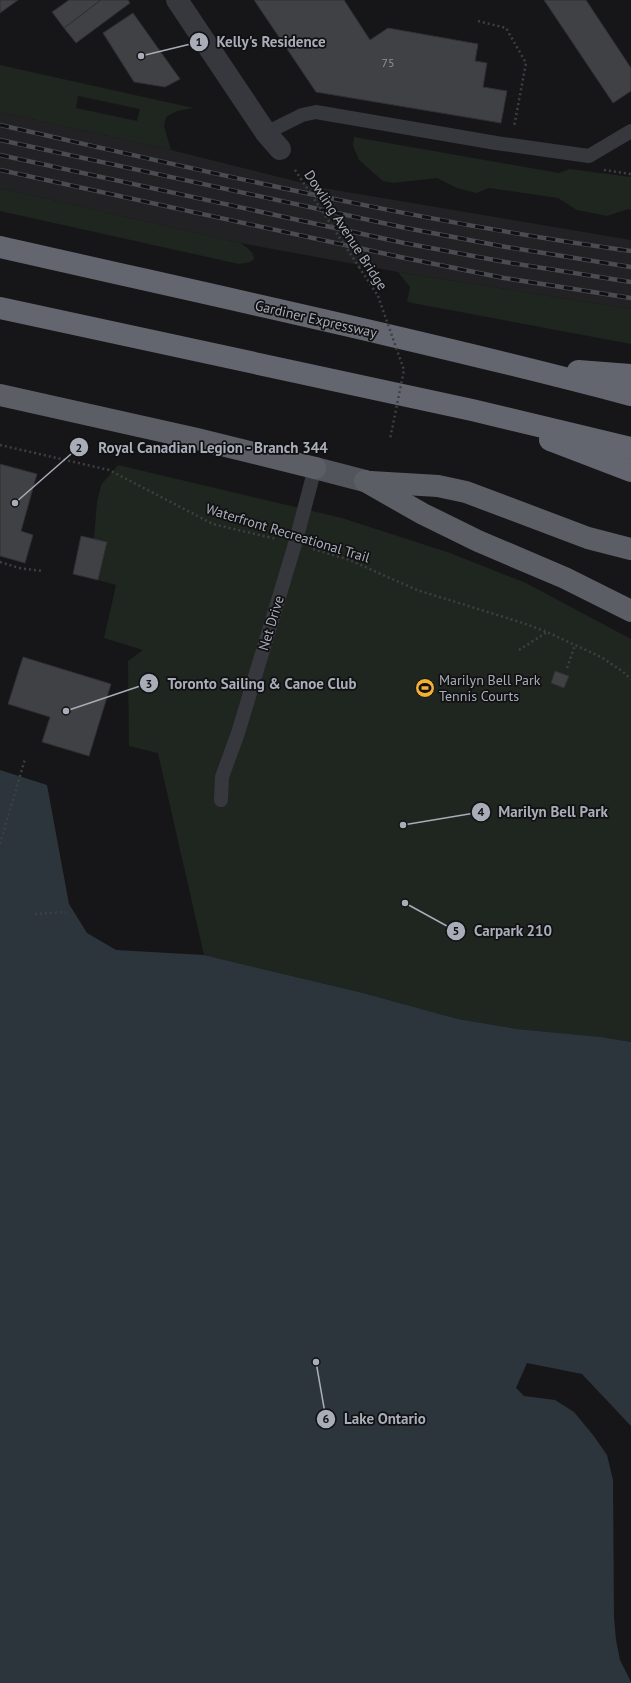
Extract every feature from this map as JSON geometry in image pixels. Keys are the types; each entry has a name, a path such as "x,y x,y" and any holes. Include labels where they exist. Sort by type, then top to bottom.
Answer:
{"highway":[{"name":"Gardiner Expressway","path":"0,247 523,367 631,395"},
{"path":"0,308 472,410 631,448"},
{"path":"523,367 631,375"},
{"path":"0,395 189,437 315,468"},
{"path":"472,410 631,471"},
{"path":"365,482 438,486 466,492 588,538 631,549"},
{"path":"365,482 423,514 478,541 565,578 631,611"}],"main road":[{"path":"315,468 365,482"}],"street":[{"path":"177,0 273,141"}],"lane":[{"path":"273,141 302,115 316,112 512,145 589,156 631,131"},
{"name":"Net Drive","path":"221,800 222,778 238,733 295,544 315,468"}],"path":[{"path":"478,21 506,28 526,63 512,145"},
{"name":"Dowling Avenue Bridge","path":"295,170 378,296 404,370 390,439"},
{"name":"Waterfront Recreational Trail","path":"0,445 109,470 213,524 347,558 417,590 523,623 547,632 601,657 622,671 631,680"},
{"path":"0,562 19,568 42,571"},
{"path":"520,650 547,632"},
{"path":"567,668 575,645"},
{"path":"0,844 25,759"},
{"path":"35,914 66,912"}],"shaded area":[{"path":"0,65 193,108 177,111 166,117 164,126 171,150 0,112","holes":["78,96 140,109 137,121 76,108"]},
{"path":"0,112 171,150 323,188 631,240 631,309 398,272 240,243 0,188"},
{"path":"354,137 559,173 570,169 631,177 631,210 628,209 607,216 577,210 558,198 489,188 476,193 457,188 437,178 393,183 383,181 359,160 353,146"},
{"path":"0,188 240,243 251,251 254,259 250,262 239,264 0,211"},
{"path":"398,272 631,309 631,344 407,302 410,287"},
{"path":"118,465 342,518 450,553 526,583 631,639 631,1042 601,1037 517,1029 458,1019 363,993 204,955 158,753 129,746 128,661 143,650 104,638 116,585 98,580 107,542 94,539 97,502 101,485"},
{"path":"0,770 47,785 69,904 87,933 116,950 204,955 363,993 458,1019 517,1029 601,1037 631,1042 631,1683 0,1683"}],"pier":[{"path":"527,1363 582,1374 631,1426 631,1682 620,1660 616,1640 614,1618 613,1480 607,1455 574,1412 555,1400 524,1396 516,1388"}],"building":[{"path":"0,0 18,0 0,13"},
{"path":"69,0 101,0 64,28 52,12"},
{"path":"101,0 128,0 130,3 76,43 64,28"},
{"path":"254,0 344,0 370,40 388,28 478,44 475,61 487,63 483,87 507,91 501,123 316,92"},
{"path":"544,0 586,0 631,68 631,91 613,103"},
{"path":"133,13 180,79 165,87 134,82 103,33"},
{"path":"0,464 37,474 21,531 33,535 25,563 0,556"},
{"path":"81,536 107,542 98,580 73,574"},
{"path":"23,657 111,684 89,756 42,742 50,717 8,704"},
{"path":"555,671 569,676 564,688 551,683"}],"railway":[{"path":"0,125 235,178 393,211 472,226 631,251"},
{"path":"0,140 406,228 506,247 631,267"},
{"path":"0,155 404,243 505,262 631,282"},
{"path":"0,170 400,257 504,278 631,298"}],"place":[{"name":"Kelly's Residence","path":"141,56"},
{"name":"Royal Canadian Legion - Branch 344","path":"15,503"},
{"name":"Marilyn Bell Park Tennis Courts","path":"425,688"},
{"name":"Toronto Sailing & Canoe Club","path":"66,711"},
{"name":"Marilyn Bell Park","path":"403,825"},
{"name":"Carpark 210","path":"405,903"},
{"name":"Lake Ontario","path":"316,1362"}]}
